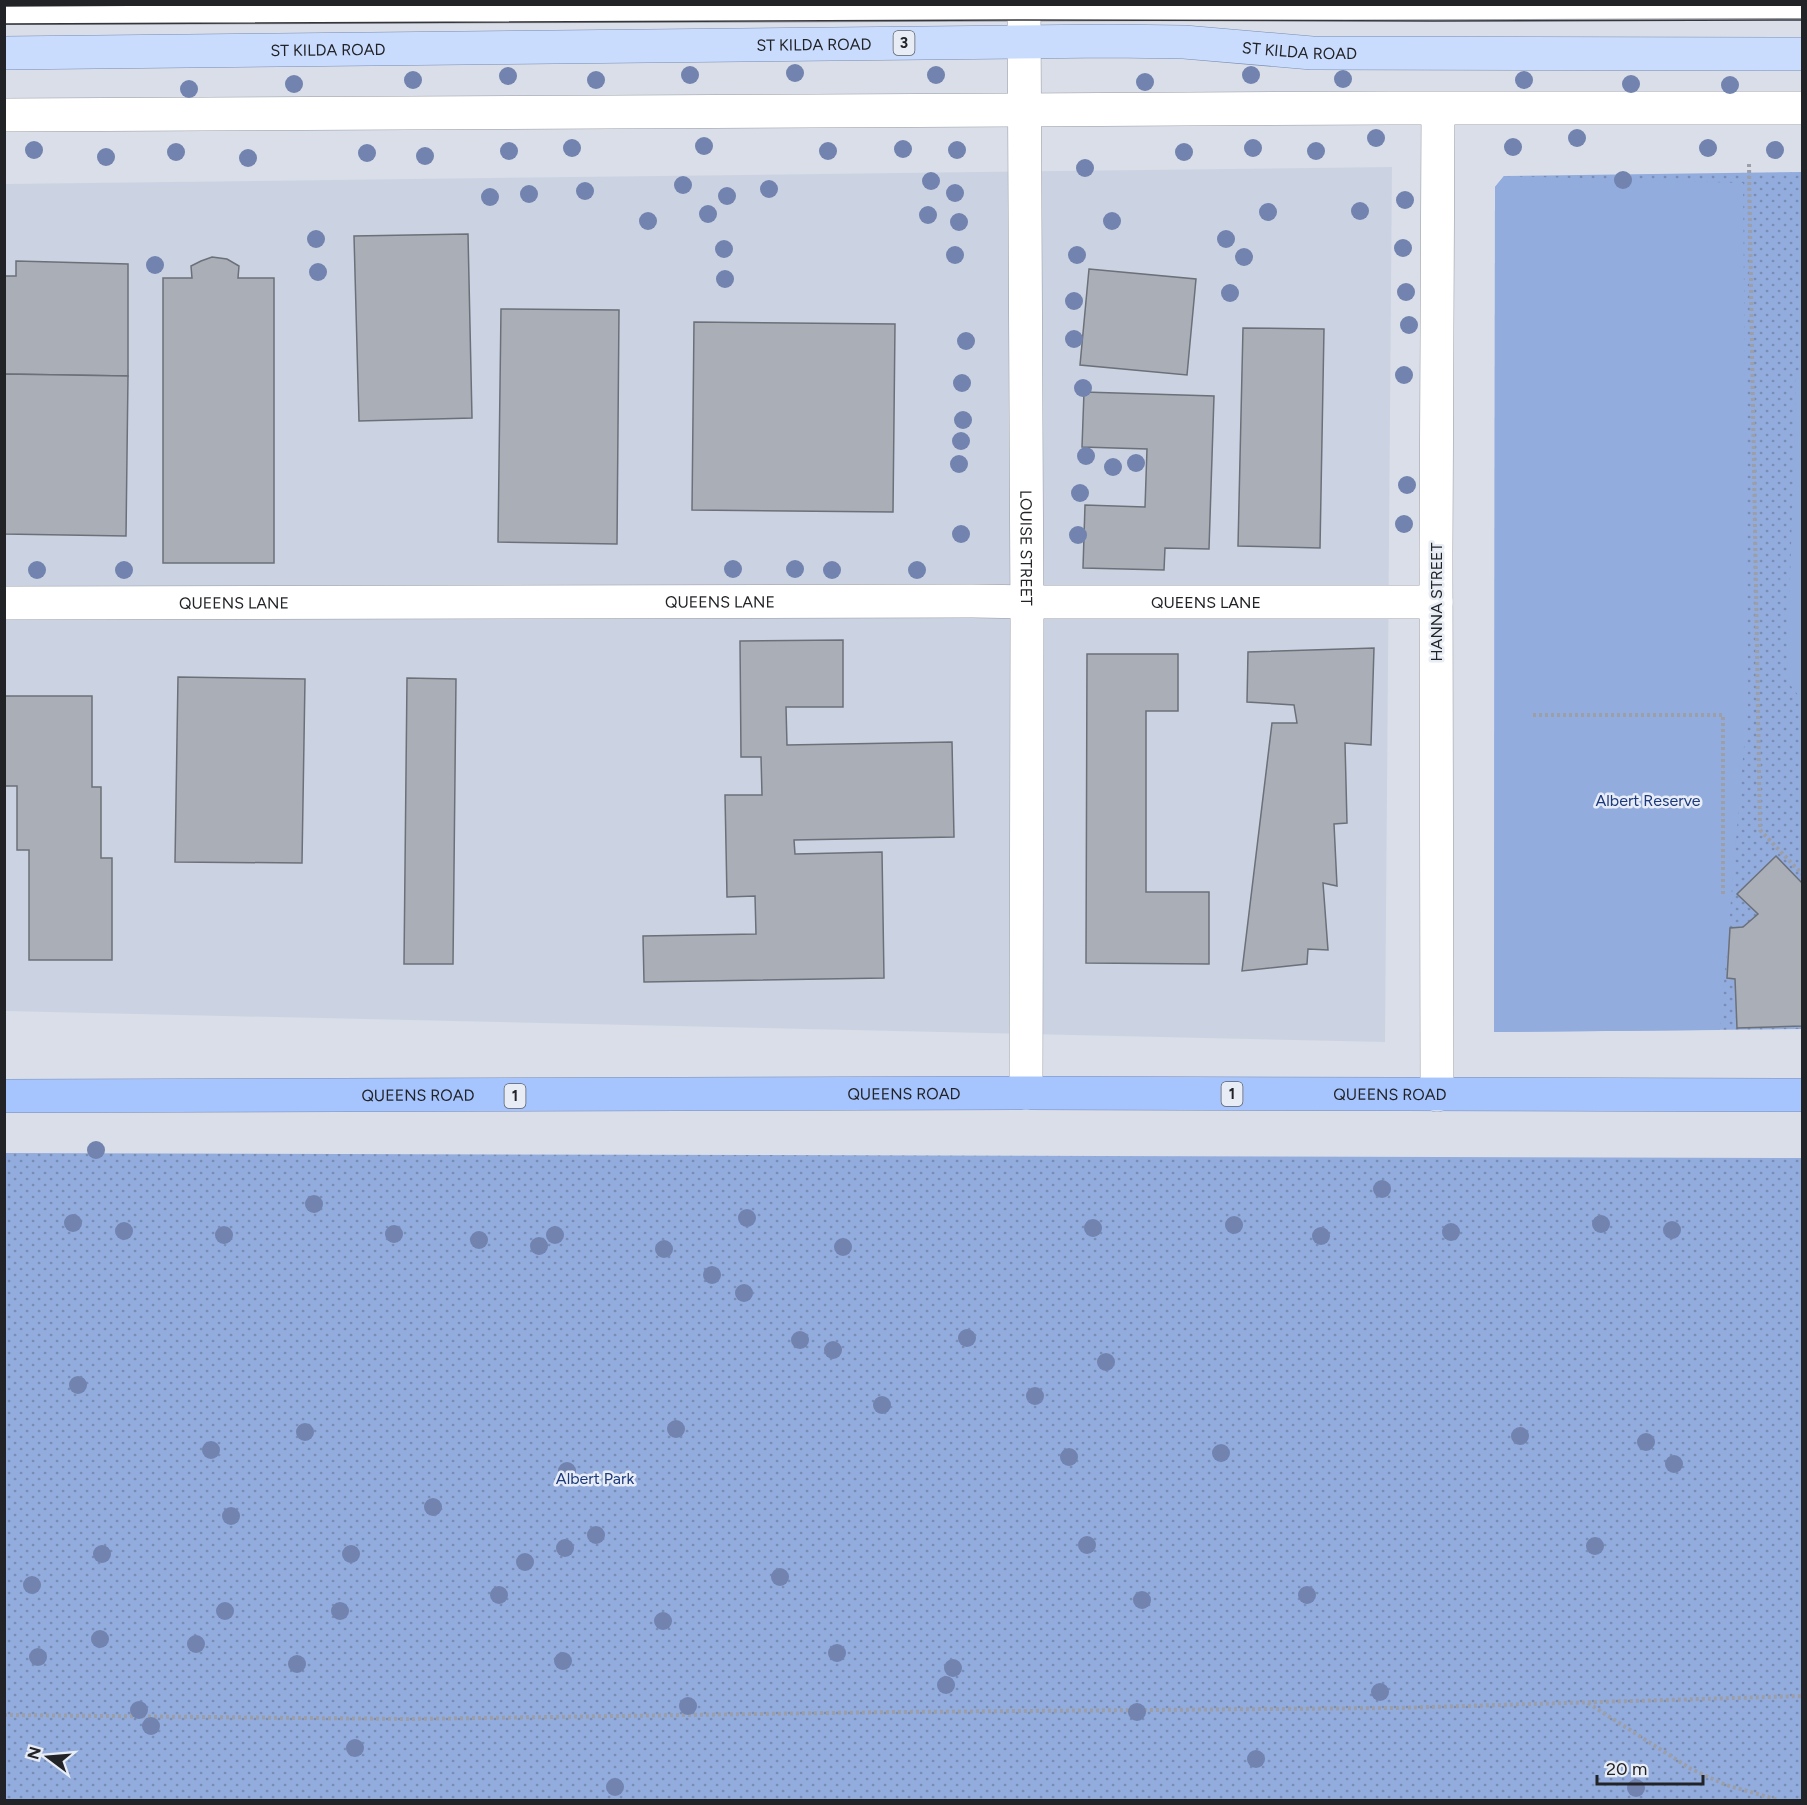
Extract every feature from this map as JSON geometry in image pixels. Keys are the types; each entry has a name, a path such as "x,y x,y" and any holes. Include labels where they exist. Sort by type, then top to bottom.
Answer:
{"highway":[{"name":"QUEENS ROAD","path":"4,1096 1026,1093 1803,1095"}],"main road":[{"name":"ST KILDA ROAD","path":"4,53 1024,20 1184,42 1312,53 1803,54"}],"street":[{"name":"LOUISE STREET","path":"1024,20 1026,1093"},
{"path":"4,115 1803,108"},
{"name":"HANNA STREET","path":"1437,1095 1438,109"},
{"name":"QUEENS LANE","path":"4,603 972,600 1436,602"}],"lane":[{"path":"4,15 1024,20 1803,9"}],"path":[{"path":"1749,164 1760,830 1803,874"},
{"path":"1533,715 1723,715 1723,897"},
{"path":"4,1715 408,1719 1396,1708 1803,1696"},
{"path":"1587,1702 1691,1769 1726,1785 1779,1800"}],"shaded area":[{"path":"1392,167 1385,1042 5,1011 5,184"}],"green space":[{"name":"Albert Reserve","path":"1802,172 1802,1029 1494,1032 1495,187 1504,176"},
{"name":"Albert Reserve","path":"1504,176 1743,183 1748,699 1720,1030 1494,1032 1495,187"},
{"path":"1802,368 1802,700 1787,681 1796,380"},
{"name":"Albert Park","path":"5,1153 1802,1158 1802,1800 5,1800"}],"building":[{"path":"468,234 472,418 359,421 354,236"},
{"path":"212,257 227,259 239,266 238,278 274,278 274,563 163,563 163,278 192,278 191,266"},
{"path":"16,261 128,264 128,376 4,374 4,276 16,276"},
{"path":"1089,269 1196,279 1187,375 1080,365"},
{"path":"501,309 619,310 617,544 498,542"},
{"path":"694,322 895,324 893,512 692,510"},
{"path":"1243,328 1324,329 1320,548 1238,546"},
{"path":"4,374 128,376 126,536 4,534"},
{"path":"1084,392 1214,396 1209,549 1165,548 1164,570 1083,568 1085,505 1145,507 1147,449 1082,447"},
{"path":"843,640 843,707 786,707 787,745 952,742 954,837 794,840 795,854 882,852 884,978 644,982 643,936 756,934 755,896 727,897 725,795 762,795 761,757 741,757 740,641"},
{"path":"1374,648 1371,745 1345,743 1347,823 1334,824 1337,886 1323,883 1328,950 1308,949 1307,964 1242,971 1272,723 1297,723 1294,705 1247,702 1248,652"},
{"path":"1087,654 1178,654 1178,711 1146,711 1146,892 1209,892 1209,964 1086,963"},
{"path":"178,677 305,679 302,863 175,862"},
{"path":"407,678 456,679 453,964 404,964"},
{"path":"4,696 92,696 92,787 101,787 101,858 112,858 112,960 29,960 29,850 17,850 17,786 4,786"},
{"path":"1776,856 1802,883 1802,1026 1737,1028 1735,979 1727,978 1730,928 1743,927 1758,914 1737,894"}],"tram line":[{"path":"4,6 316,4"},
{"path":"4,24 1802,20"}]}
